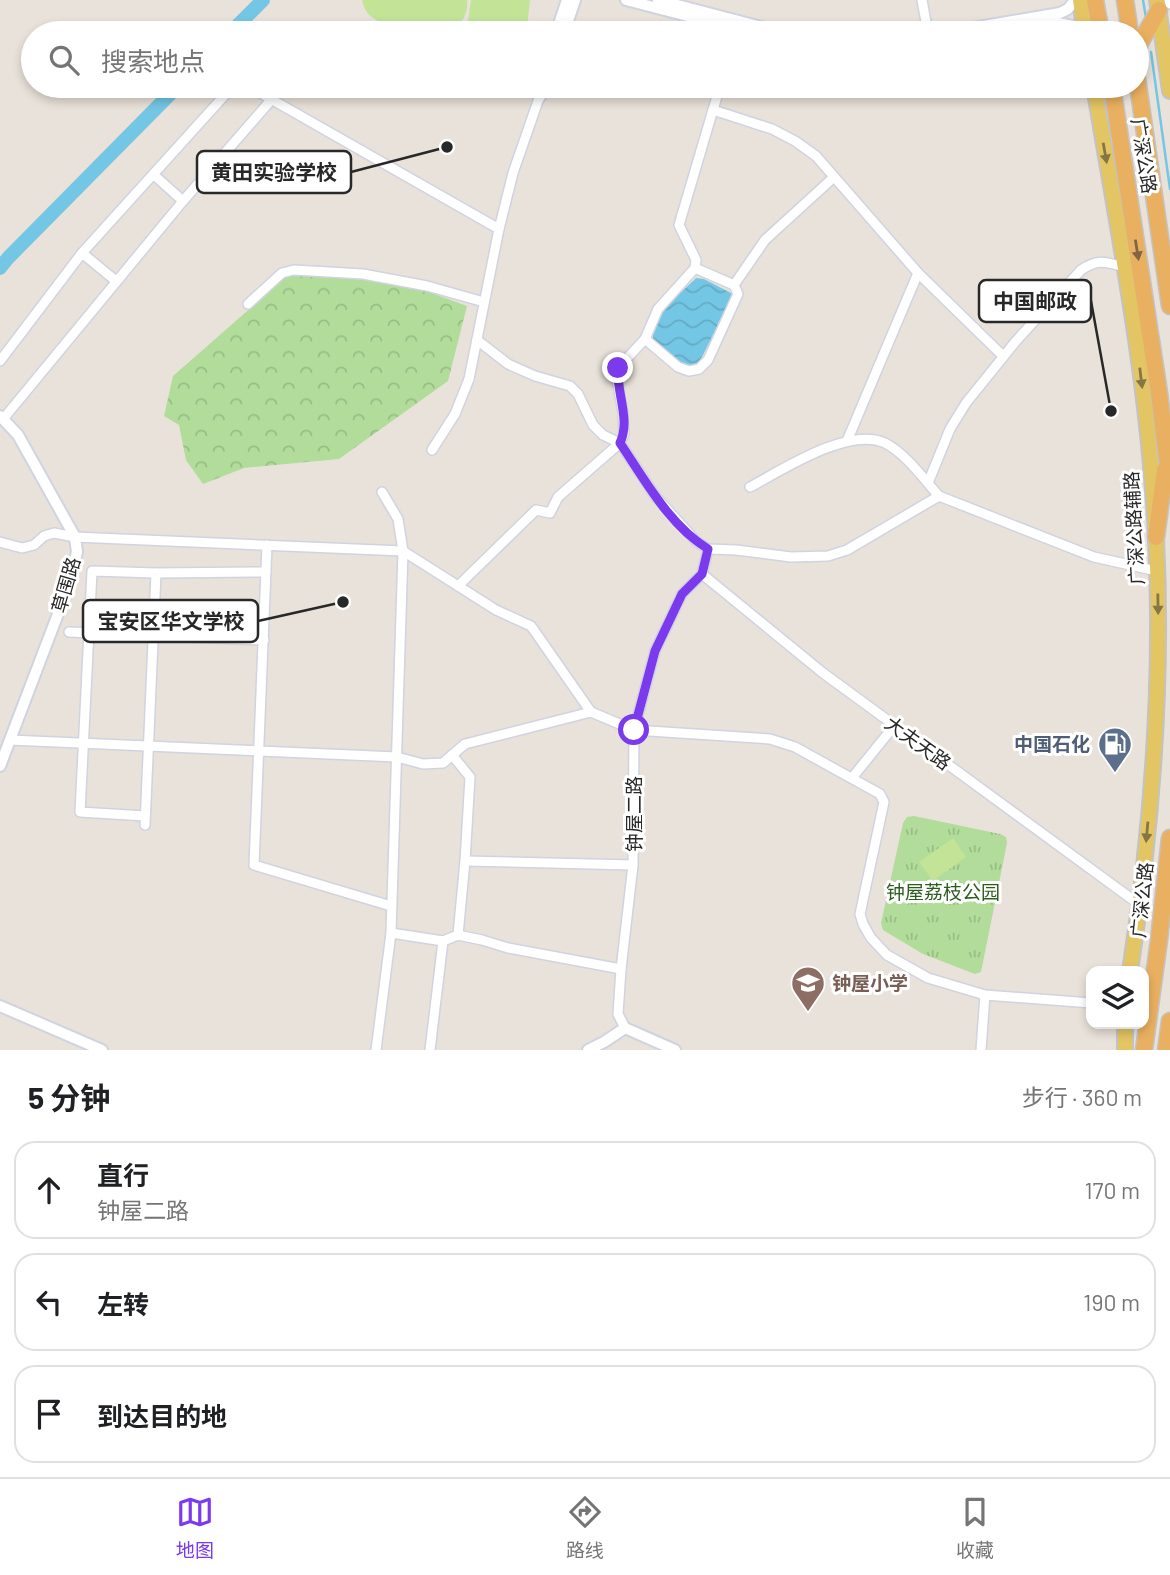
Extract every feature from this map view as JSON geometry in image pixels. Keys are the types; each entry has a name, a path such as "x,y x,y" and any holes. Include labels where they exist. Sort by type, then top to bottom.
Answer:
{"highway":[{"path":"1095,0 1099,21"},
{"path":"1125,0 1128,21"},
{"path":"1130,0 1130,21"},
{"path":"1149,28 1164,4"},
{"name":"广深公路","path":"1114,98 1170,483"},
{"name":"广深公路","path":"1140,98 1170,306"},
{"path":"1156,537 1167,454"},
{"name":"广深公路","path":"1144,1050 1170,838"},
{"path":"1167,1050 1170,1021"}],"main road":[{"path":"1077,0 1081,21"},
{"path":"1164,4 1170,91"},
{"name":"广深公路辅路","path":"1096,98 1125,267 1146,421 1156,537 1156,728 1140,905 1131,966"},
{"path":"1125,1029 1125,1050"}],"street":[{"path":"560,21 567,0"},
{"path":"568,21 575,0"},
{"path":"626,0 709,21"},
{"path":"658,0 717,21"},
{"path":"922,0 926,21"},
{"path":"1013,21 1060,13 1077,0"},
{"path":"0,361 82,253 222,98"},
{"path":"432,450 455,414 469,379 499,229 513,173 539,98"},
{"path":"458,586 536,510 550,513 558,497 620,443 624,434 618,368 645,339 658,309 695,268 696,260 679,225 716,98"},
{"path":"2,417 272,99 499,229"},
{"path":"713,110 772,129 816,156 918,273 1003,356"},
{"path":"154,175 183,201"},
{"path":"734,285 765,240 834,177"},
{"path":"82,253 116,281"},
{"path":"928,483 950,429 966,403 1016,341 1082,270 1096,262 1125,267"},
{"path":"645,339 678,367 689,371 699,369 708,359 738,294 734,285 695,268"},
{"path":"248,304 282,273 294,270 362,274 427,286 484,302"},
{"path":"847,441 918,273"},
{"path":"477,340 508,364 535,376 570,386 578,394 593,425 603,435 620,443 656,497 697,542 708,549 791,557 828,555 847,550 939,496"},
{"name":"草围路","path":"0,766 69,585 77,552 75,537 18,435 2,417"},
{"path":"750,487 806,456 847,441 870,439 882,442 901,454 939,496 1094,557 1157,571"},
{"path":"376,1050 390,933 403,551 398,519 382,492"},
{"path":"0,542 22,548 34,545 44,536 54,533 75,537 403,551 496,610 531,626 591,712 634,730 770,738 795,747 880,794 884,802 860,914 871,938 887,954 928,978 985,995 1086,1003"},
{"path":"267,545 254,865 391,906"},
{"path":"702,574 708,549"},
{"path":"156,573 145,821 80,812 92,571 266,572"},
{"name":"大夫天路","path":"702,574 823,673 1140,905"},
{"name":"钟屋二路","path":"625,1028 618,1014 634,865 634,730 655,651 682,594 702,574"},
{"path":"69,632 264,640"},
{"path":"10,740 397,757 424,764 443,763 464,744 591,712"},
{"path":"852,778 894,726"},
{"path":"452,755 470,777 458,934"},
{"path":"465,861 634,865"},
{"path":"390,933 443,942 458,934 508,948 621,970"},
{"path":"430,1050 443,942"},
{"path":"981,1050 985,995"},
{"path":"0,1006 102,1050"},
{"path":"588,1050 625,1028 675,1050"}],"green space":[{"path":"362,0 467,0 466,12 461,21 379,21 365,9"},
{"path":"471,0 530,0 528,21 468,21"},
{"path":"287,276 354,277 418,288 467,306 448,381 339,459 244,468 203,484 186,460 179,425 164,416 173,376"},
{"name":"钟屋荔枝公园","path":"914,816 1006,837 981,972 975,974 923,954 883,930 881,923 903,823 907,817"},
{"path":"953,838 966,857 933,881 919,862"}],"water":[{"path":"696,278 704,279 731,293 732,297 699,362 689,367 653,339 662,314"}],"waterway":[{"path":"242,21 263,0"},
{"path":"1143,0 1146,18"},
{"path":"1151,52 1170,189"},
{"path":"0,268 166,98"}],"place":[{"name":"黄田实验学校","path":"447,147"},
{"name":"中国邮政","path":"1111,411"},
{"name":"宝安区华文学校","path":"343,602"},
{"name":"中国石化","path":"1115,774"},
{"name":"钟屋小学","path":"808,1013"}],"route":[{"path":"618,368 624,434 620,443 656,497 697,542 708,549 702,574 682,594 655,651 634,730"}]}
